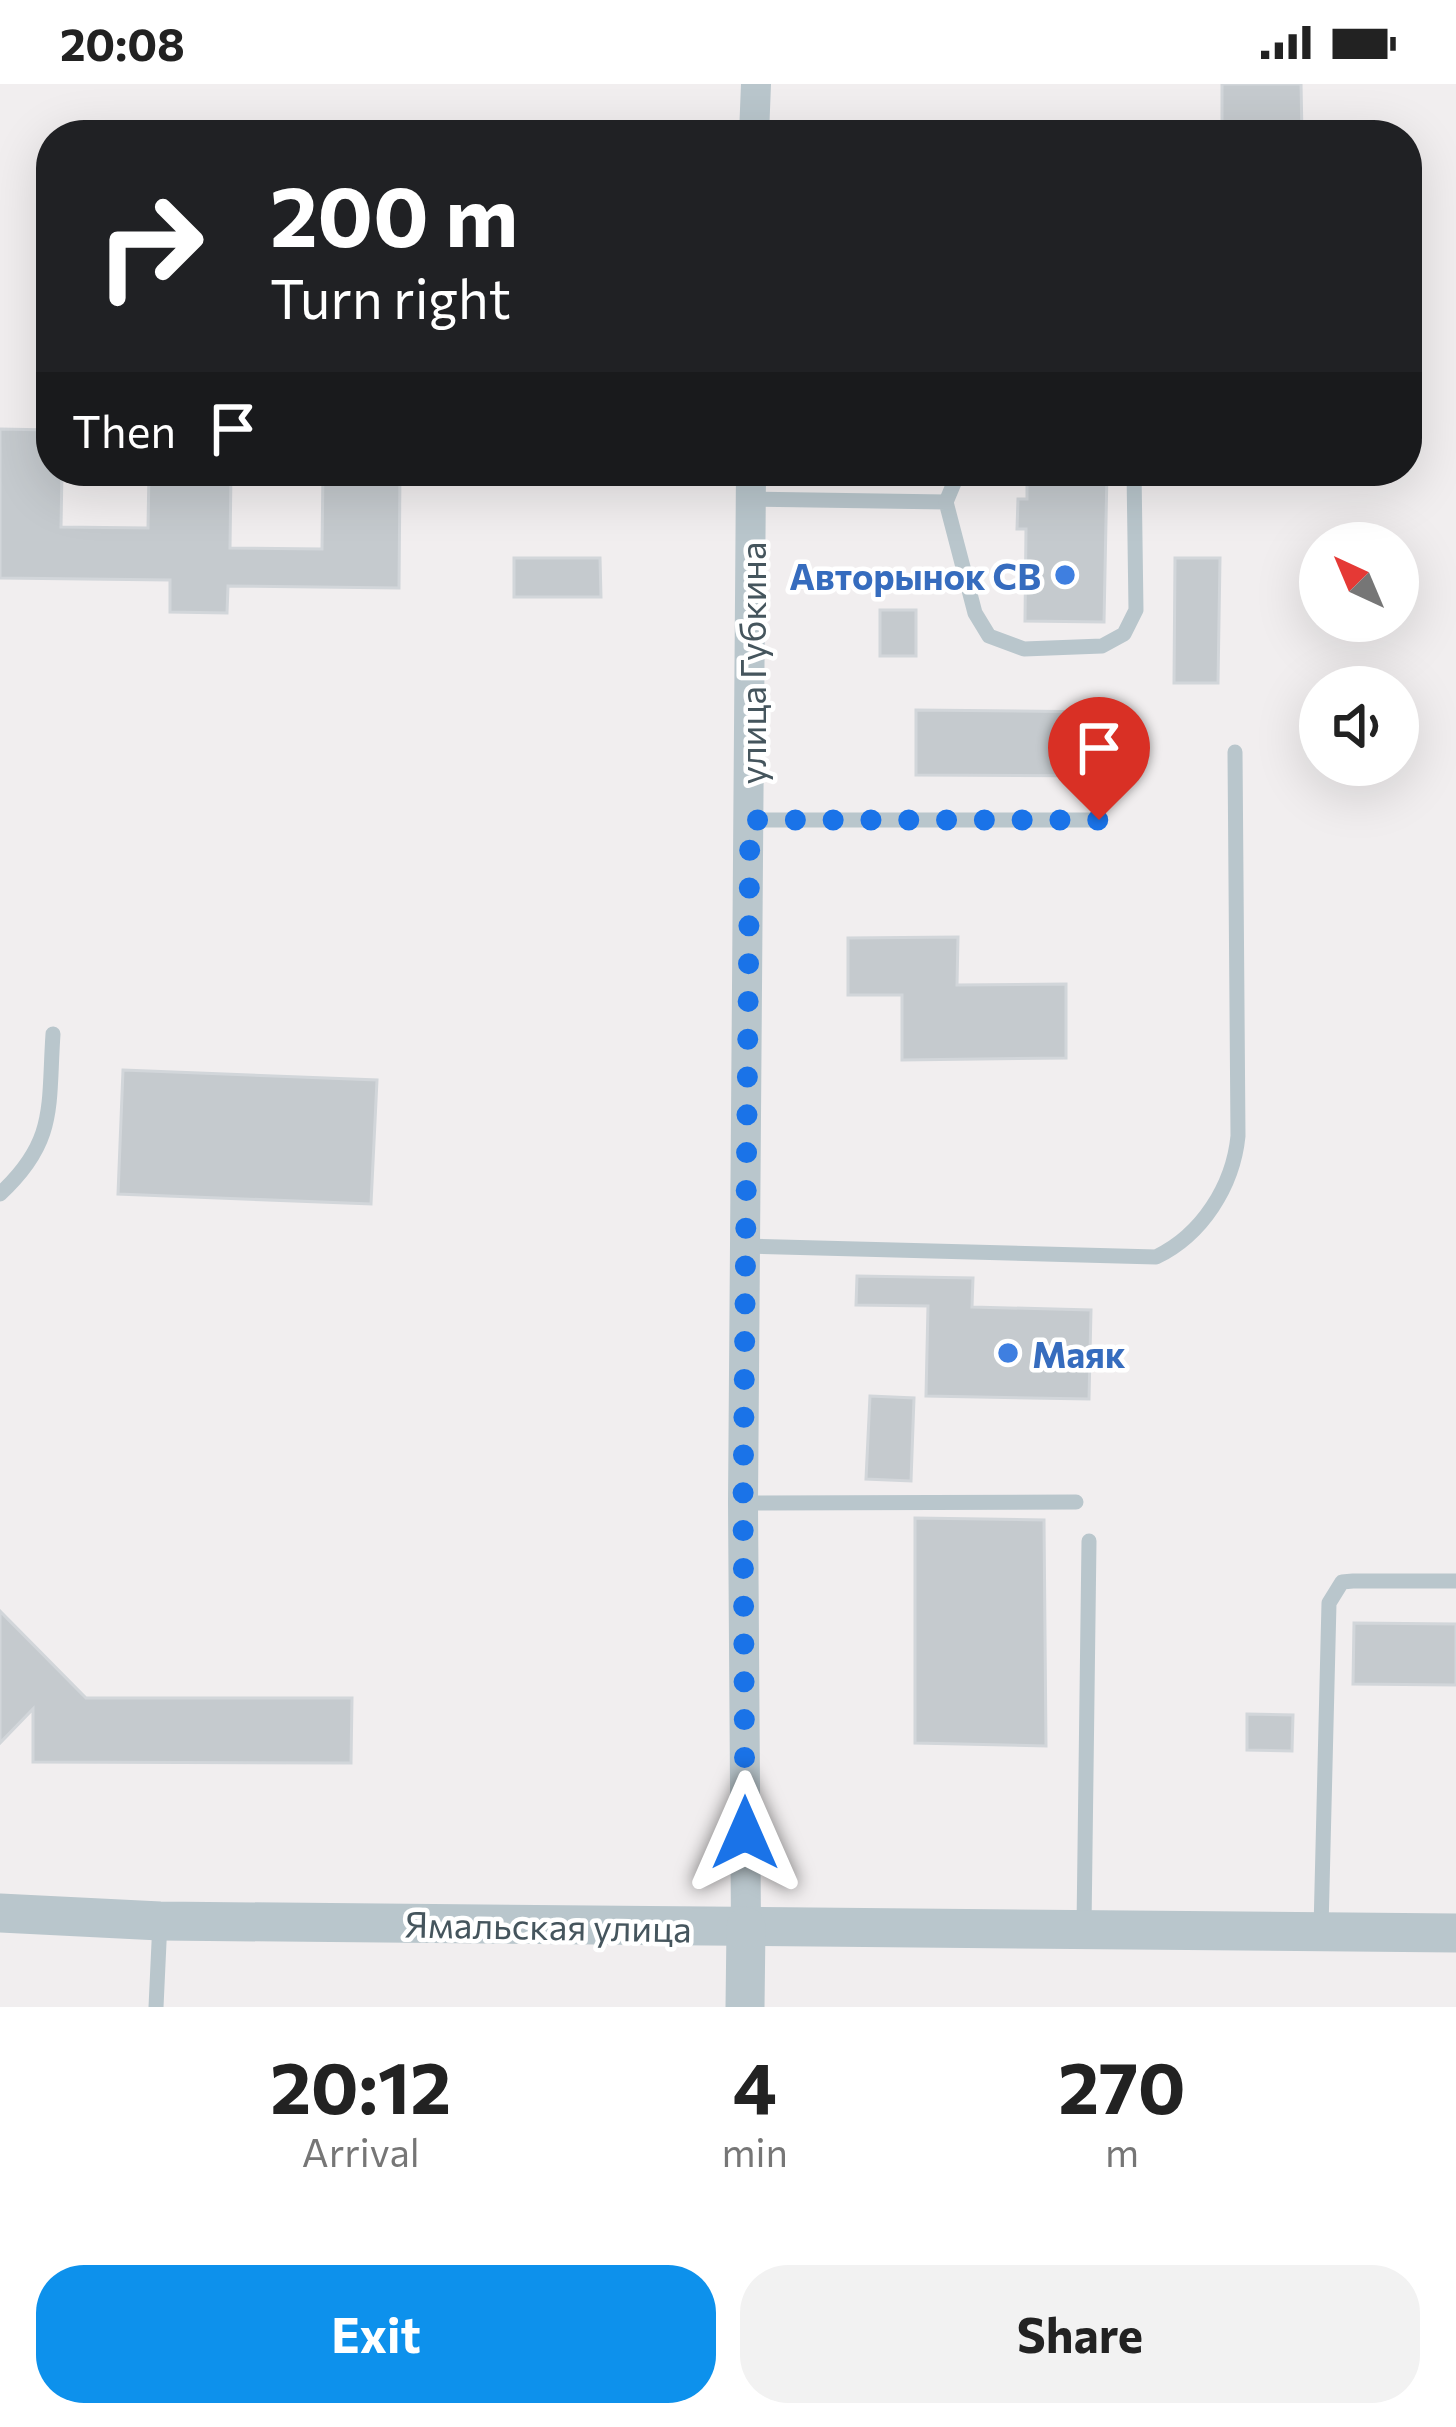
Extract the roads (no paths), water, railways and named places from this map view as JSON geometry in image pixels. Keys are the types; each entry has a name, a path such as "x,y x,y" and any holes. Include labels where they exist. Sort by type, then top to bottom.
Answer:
{"street":[{"path":"755,120 756,84"},
{"name":"улица Губкина","path":"745,2007 743,1503 751,486"},
{"name":"Ямальская улица","path":"0,1913 160,1921 1456,1933"}],"lane":[{"path":"762,486 946,502"},
{"path":"953,486 946,502 975,613 989,636 1024,649 1102,646 1124,634 1136,610 1134,486"},
{"path":"746,1246 1156,1257 1190,1235 1228,1184 1238,1136 1235,752"},
{"path":"750,820 1099,820"},
{"path":"0,1195 32,1162 46,1134 53,1034"},
{"path":"743,1503 1076,1502"},
{"path":"1084,1930 1089,1541"},
{"path":"1321,1931 1328,1603 1342,1582 1353,1580 1456,1581"},
{"path":"156,2007 160,1921"}],"place":[{"name":"Авторынок СВ","path":"1065,575"},
{"name":"Маяк","path":"1008,1353"}]}
